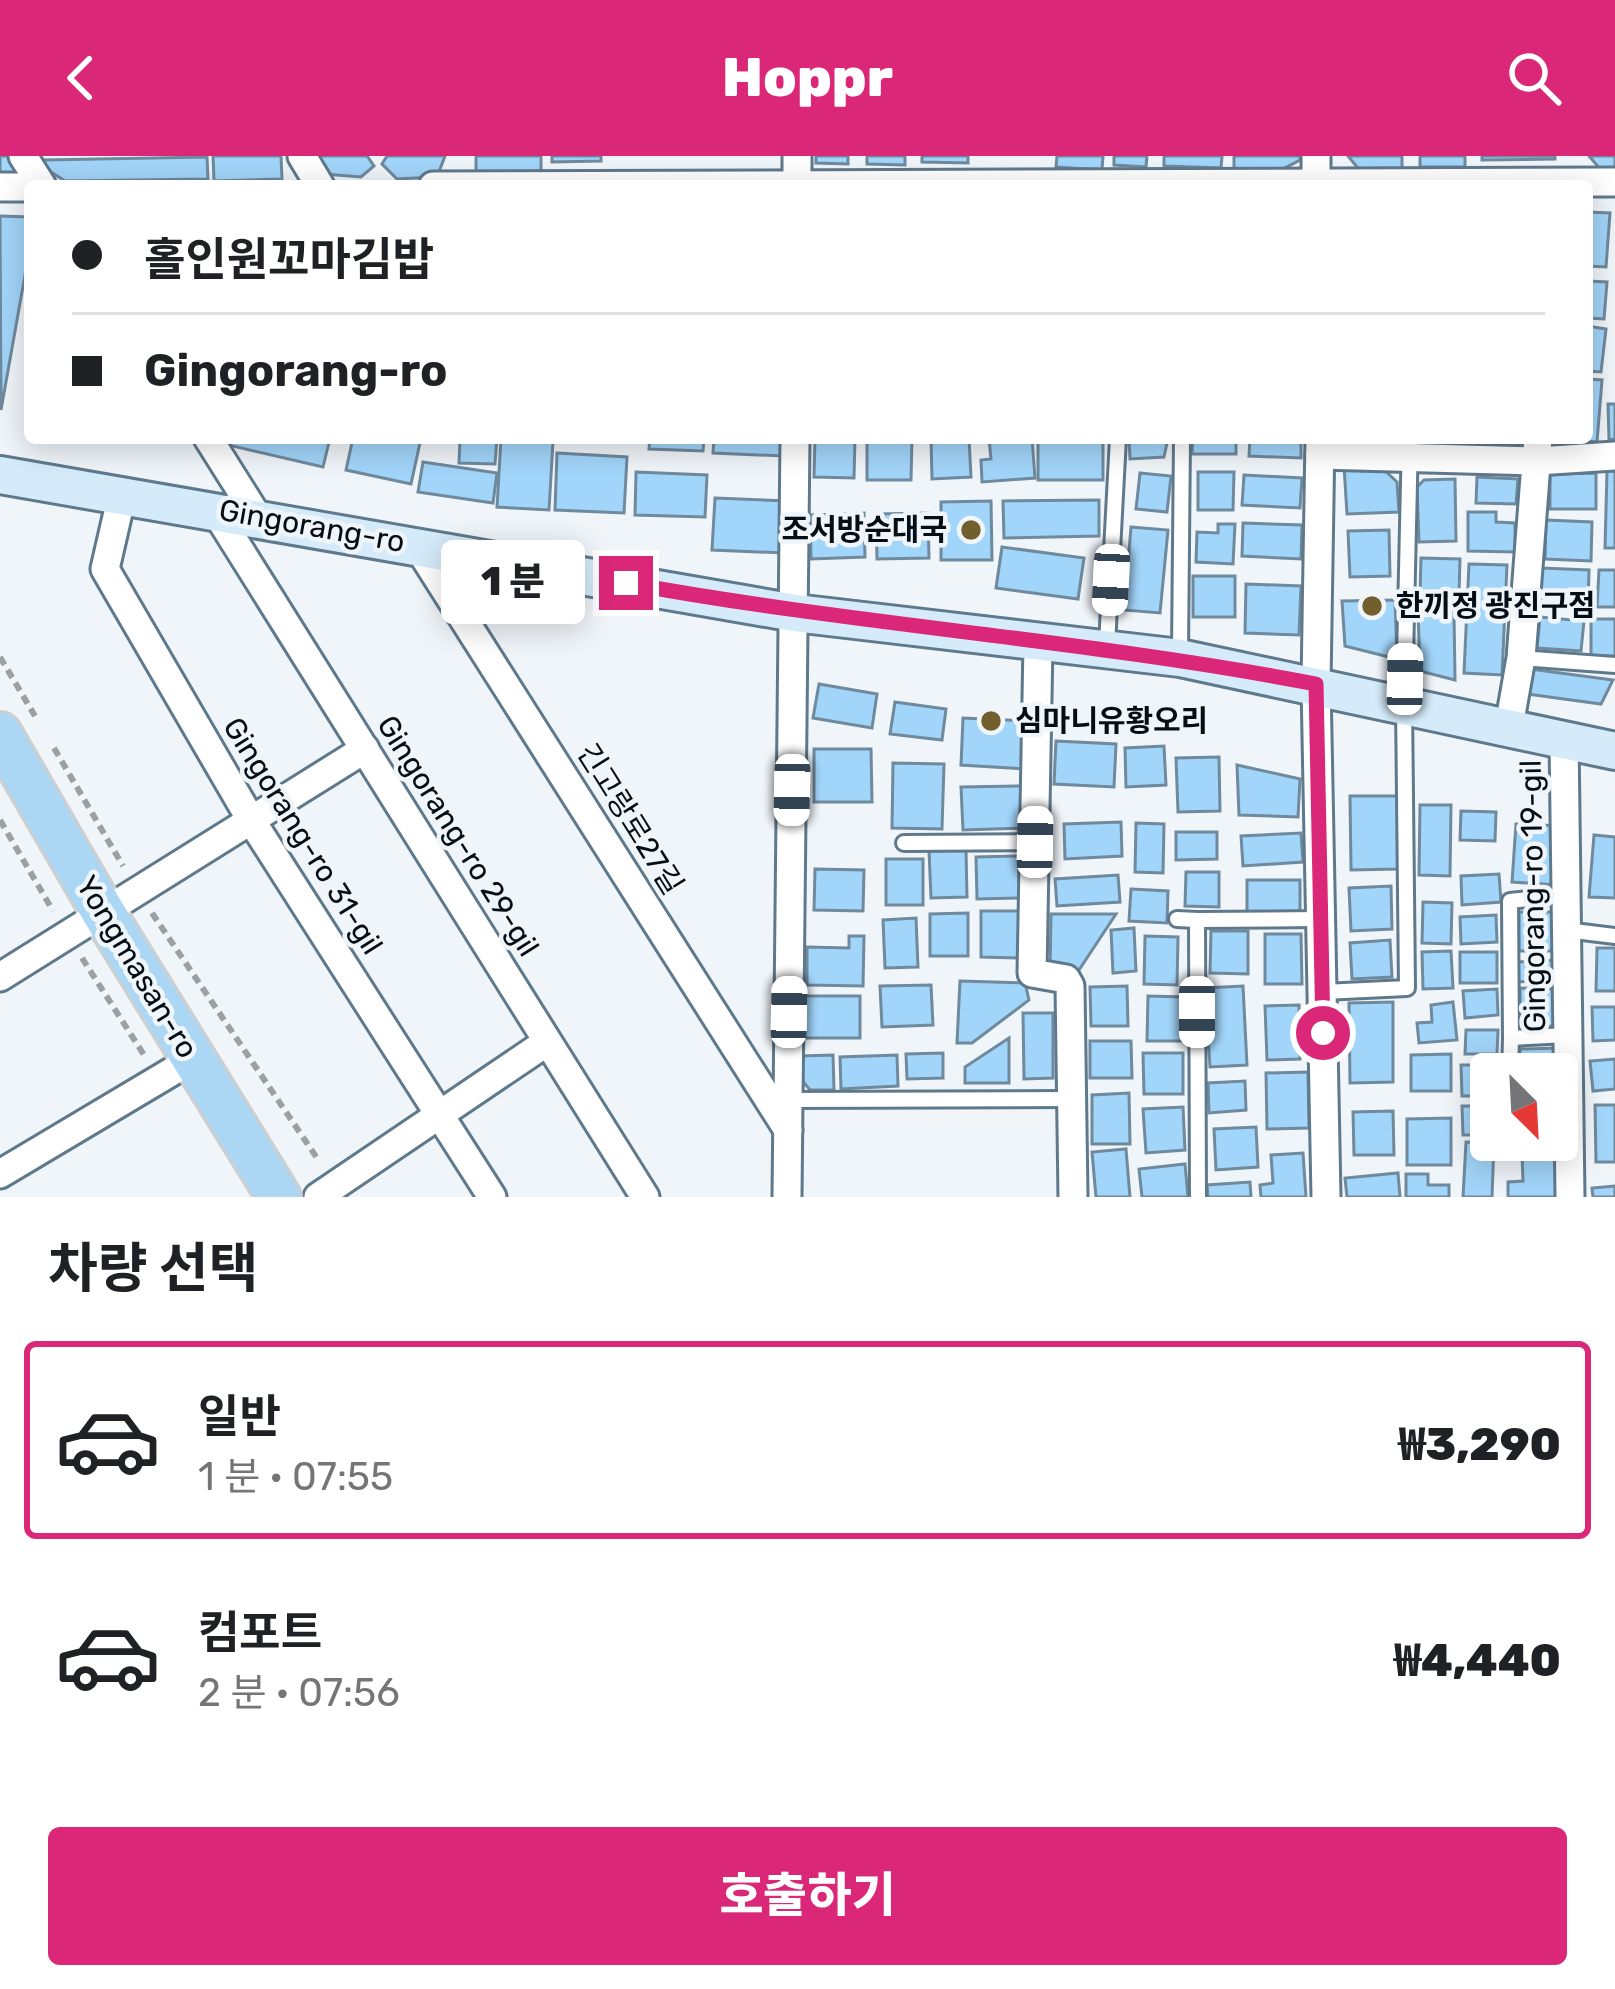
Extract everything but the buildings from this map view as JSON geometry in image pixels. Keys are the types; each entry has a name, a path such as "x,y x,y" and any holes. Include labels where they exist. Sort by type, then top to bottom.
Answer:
{"main road":[{"name":"Gingorang-ro","path":"0,475 257,515 794,613 1180,658 1615,751"},
{"name":"Yongmasan-ro","path":"0,734 120,902 177,1069 271,1194"}],"street":[{"path":"874,180 1027,170 1104,180"},
{"path":"1230,180 1316,175 1369,180"},
{"path":"1488,180 1564,176 1615,182"},
{"path":"212,444 257,515"},
{"path":"787,1197 795,444"},
{"path":"1326,1197 1316,684 1320,447 1538,450 1615,456"},
{"path":"1509,727 1521,658 1538,450"},
{"name":"Gingorang-ro 31-gil","path":"122,495 105,569 251,820 491,1197"},
{"name":"Gingorang-ro 29-gil","path":"214,509 645,1197"},
{"name":"긴고랑로27길","path":"416,544 788,1130"},
{"path":"1038,644 1032,973 1069,983 1073,1197"},
{"name":"Gingorang-ro 19-gil","path":"1564,739 1570,1197"},
{"path":"0,976 365,749"},
{"path":"326,1191 547,1042"},
{"path":"0,1174 177,1069"}],"lane":[{"path":"1107,650 1118,444"},
{"path":"1180,658 1182,444"},
{"path":"1322,992 1407,988 1404,703 1410,448"},
{"path":"1521,658 1615,665"},
{"path":"904,843 1035,842"},
{"path":"1511,1053 1510,901 1566,896"},
{"path":"1177,920 1321,919"},
{"path":"1197,920 1198,1197"},
{"path":"1566,930 1615,937"},
{"path":"1511,1038 1568,1035"},
{"path":"788,1100 1072,1099"}],"path":[{"path":"0,657 120,902 326,1191"},
{"path":"0,820 67,935 177,1069"}],"place":[{"name":"조서방순대국","path":"971,530"},
{"name":"한끼정 광진구점","path":"1372,606"},
{"name":"심마니유황오리","path":"991,721"}],"route":[{"path":"626,583 794,613 1180,658 1316,684 1323,1033"}]}
